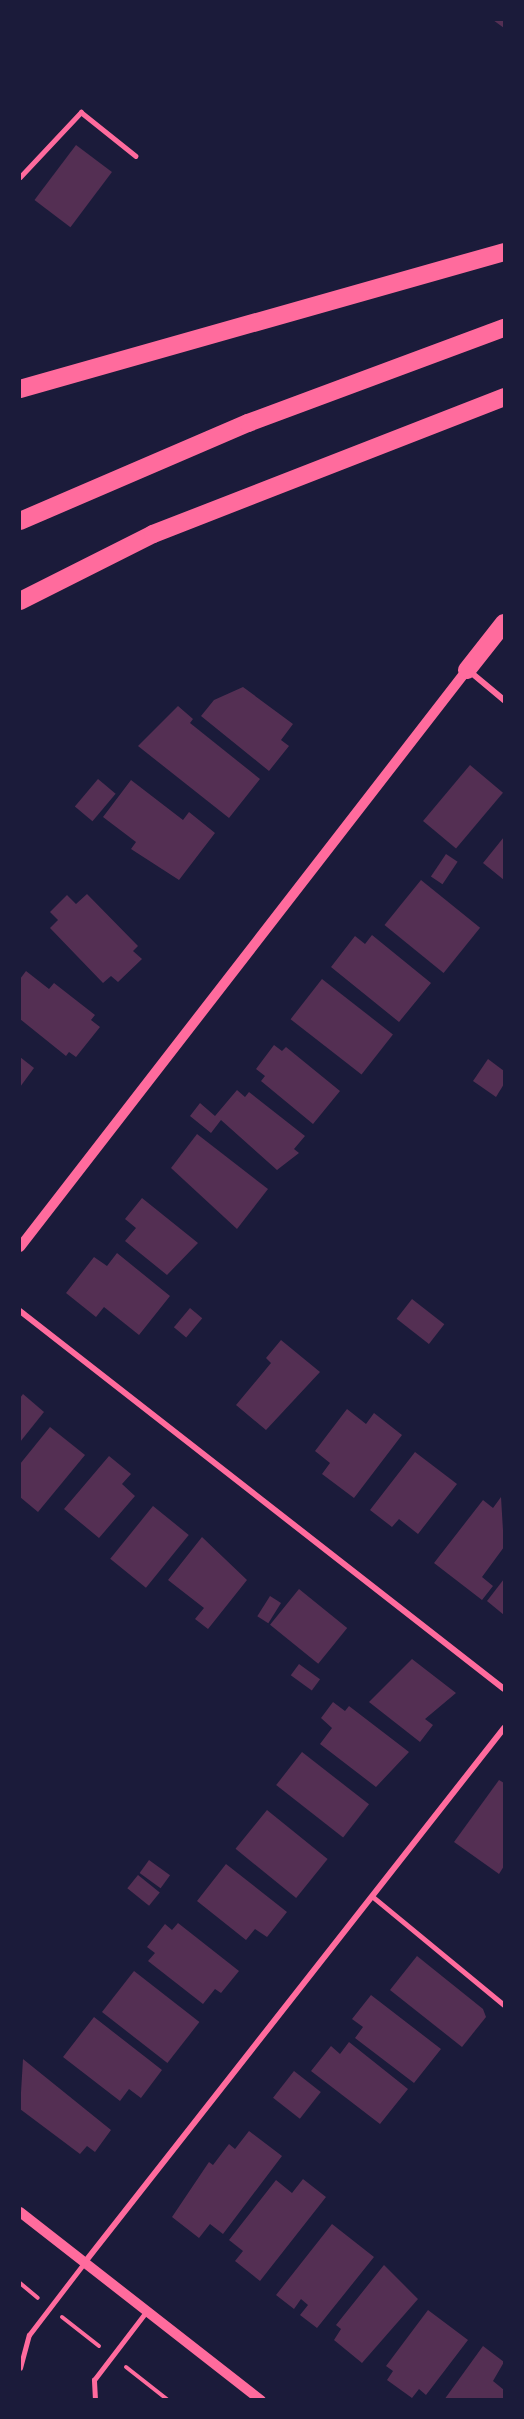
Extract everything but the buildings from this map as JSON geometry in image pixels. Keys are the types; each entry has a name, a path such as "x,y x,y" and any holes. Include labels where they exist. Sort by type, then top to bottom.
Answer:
{"highway":[{"path":"20,389 504,252"},
{"path":"20,520 248,423 504,328"},
{"path":"20,601 153,534 504,398"},
{"path":"467,670 504,623"}],"street":[{"path":"20,1247 376,794 467,670 504,700"},
{"path":"20,1311 504,1689"},
{"path":"85,2262 504,1728"},
{"path":"20,2212 261,2400"}],"lane":[{"path":"20,177 81,112 136,156"},
{"path":"372,1896 504,2005"},
{"path":"20,2368 29,2335 48,2307 85,2262"},
{"path":"95,2400 94,2380 147,2311"}],"path":[{"path":"20,2283 168,2400"}]}
